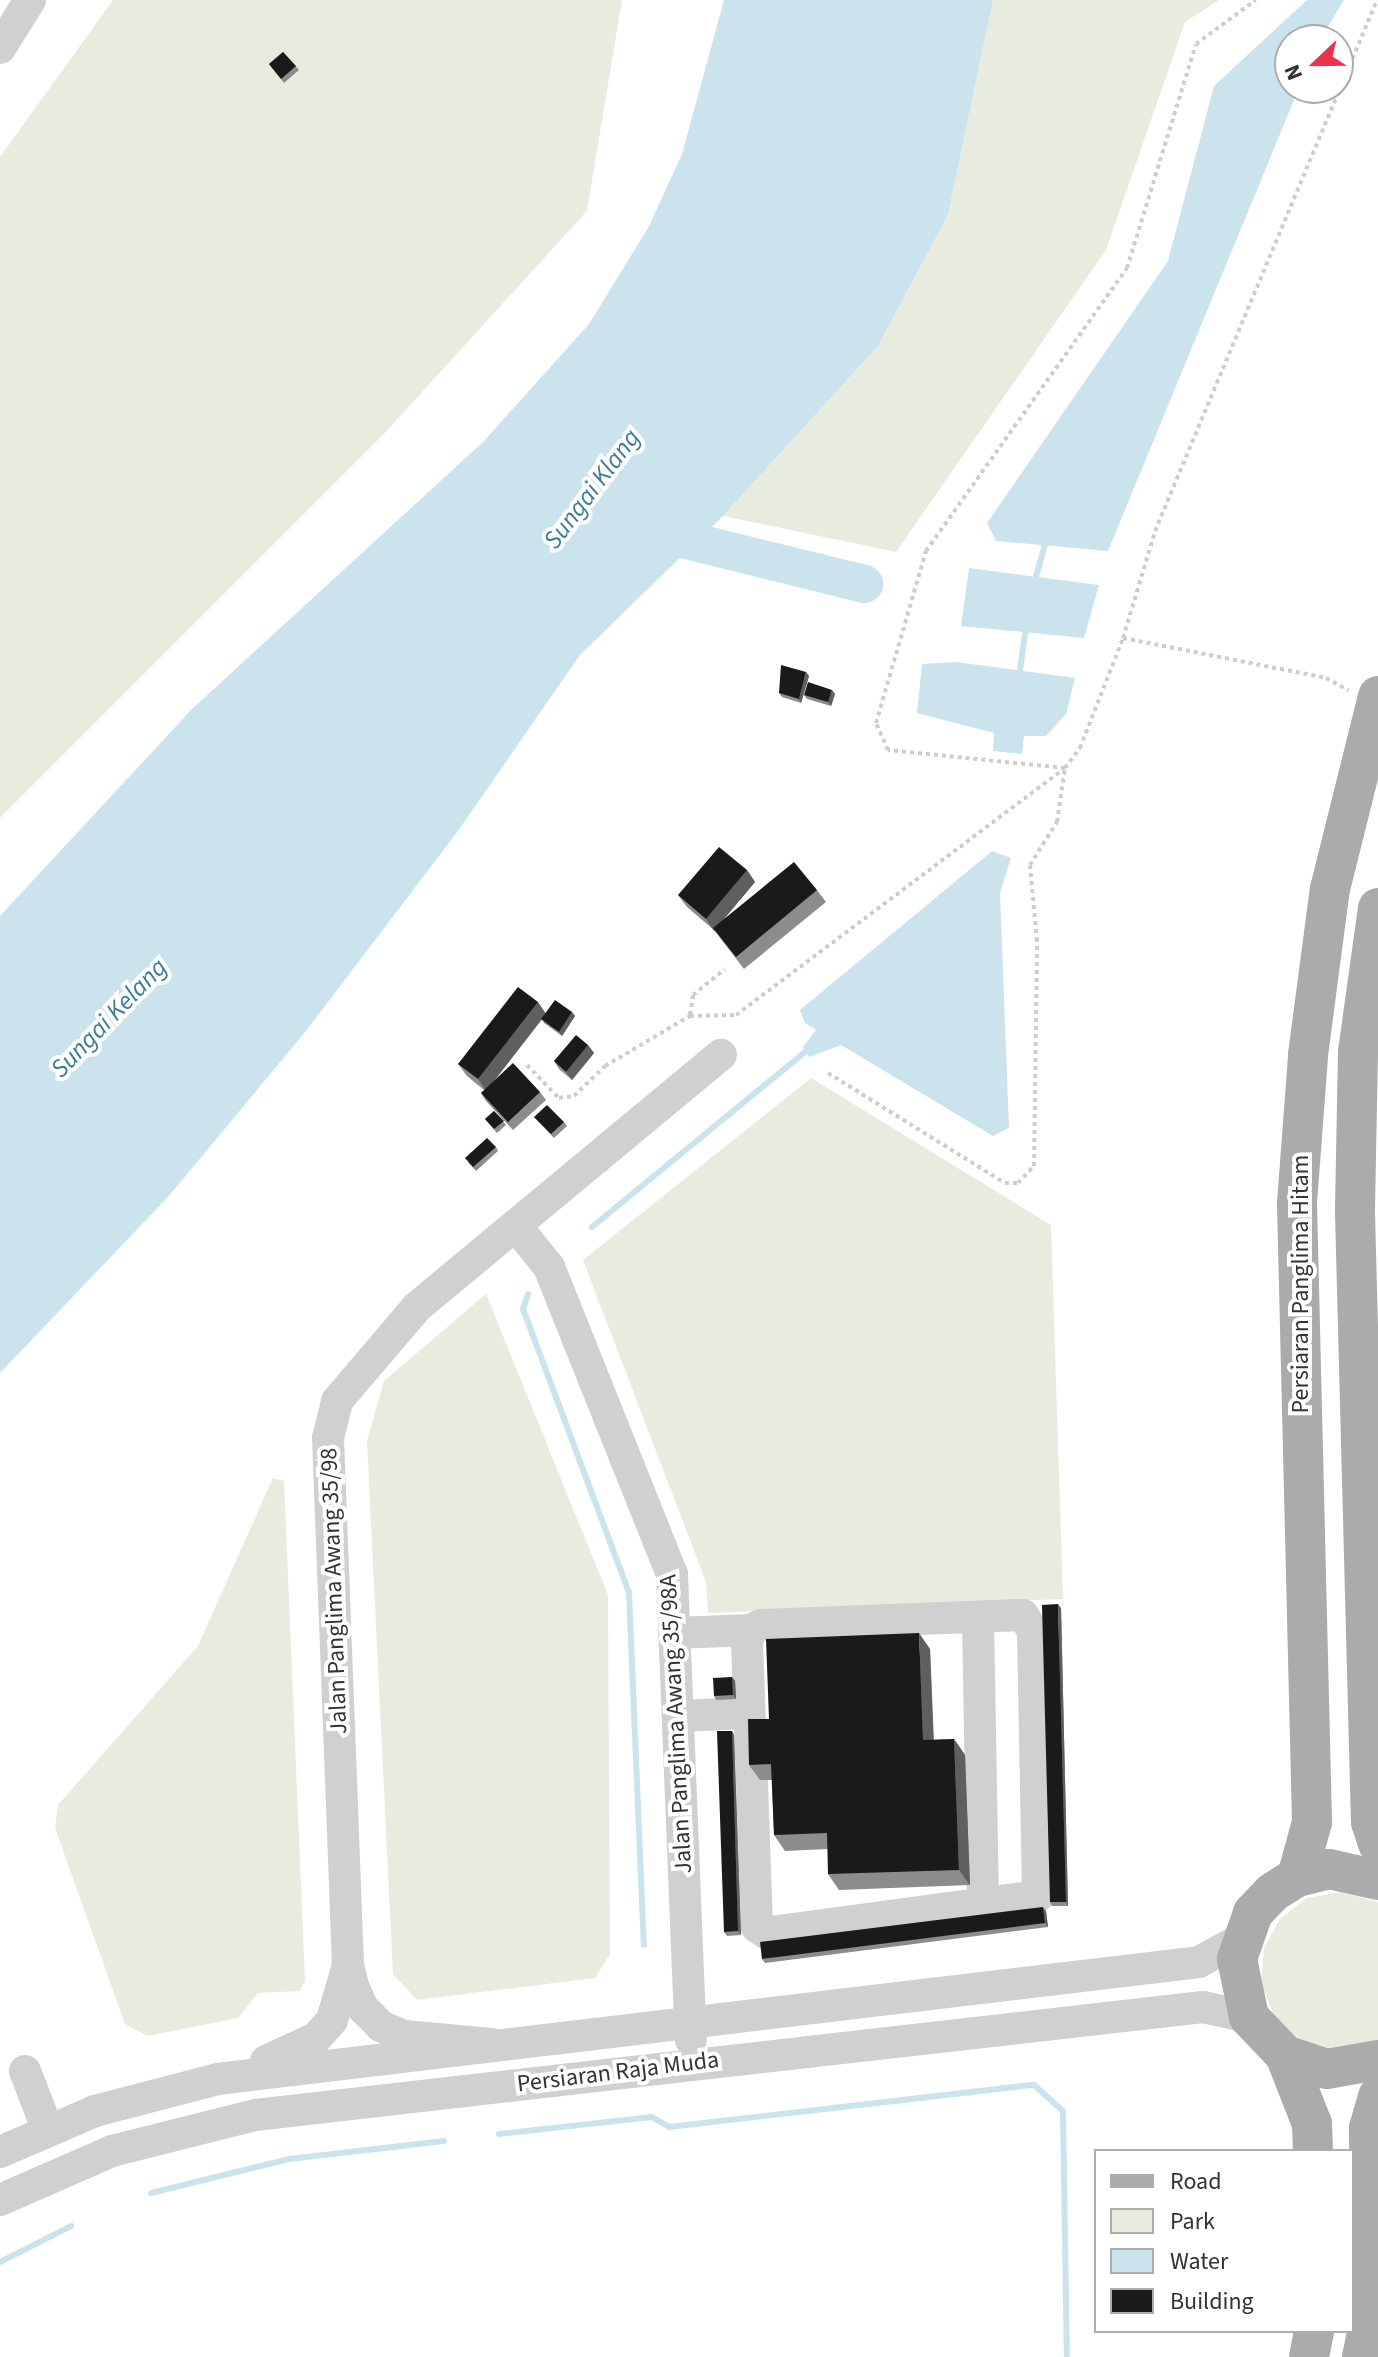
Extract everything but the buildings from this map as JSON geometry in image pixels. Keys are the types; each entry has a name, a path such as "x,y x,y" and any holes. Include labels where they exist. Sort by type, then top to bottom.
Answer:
{"main road":[{"name":"Persiaran Panglima Hitam","path":"1297,1877 1312,1822 1297,1203 1308,1055 1330,889 1376,700"},
{"path":"1378,908 1358,1052 1355,1213 1371,1822 1378,1844"},
{"path":"1313,2149 1312,2124 1285,2055 1249,2017 1237,1979 1241,1939 1253,1913 1273,1892 1297,1877 1329,1869 1378,1880"},
{"path":"1285,2055 1327,2069 1378,2060"},
{"path":"1362,2357 1370,2319 1369,2128 1378,2096"},
{"path":"1309,2357 1314,2333"}],"street":[{"path":"0,48 30,0"},
{"name":"Jalan Panglima Awang 35/98","path":"348,1965 328,1438 337,1401 355,1375 417,1307 721,1055"},
{"name":"Jalan Panglima Awang 35/98A","path":"516,1226 549,1267 672,1574 692,2064"},
{"path":"674,1633 751,1630 761,1625 1023,1615 1033,1631 1041,1888 1030,1900 766,1933 757,1927 749,1713 751,1630"},
{"path":"978,1617 983,1906"},
{"path":"678,1716 749,1713"},
{"name":"Persiaran Raja Muda","path":"0,2152 95,2111 218,2079 690,2019 1199,1962 1241,1939"},
{"path":"348,1965 363,2008 381,2026 404,2036 491,2044"},
{"path":"218,2079 316,2038 332,2020 348,1965"},
{"name":"Persiaran Raja Muda","path":"0,2200 112,2151 240,2118 1203,2007 1249,2017"},
{"path":"25,2071 48,2131"}],"path":[{"path":"1065,768 888,750 876,723 926,551 1127,268 1196,44 1256,0"},
{"path":"527,1065 559,1098 574,1096 605,1066 690,1016 736,1015 1065,768 1080,748 1123,638 1155,531 1377,0"},
{"path":"1123,638 1326,678 1376,700"},
{"path":"828,1073 1005,1183 1018,1183 1034,1166 1037,941 1030,865 1057,822 1065,768"},
{"path":"690,1016 693,995 725,969"}],"green space":[{"path":"113,0 622,0 587,211 382,436 0,818 0,157"},
{"path":"993,0 1219,0 1185,22 1106,250 896,552 723,516 878,346 948,215"},
{"path":"811,1078 1051,1225 1063,1599 708,1613 706,1582 583,1260"},
{"path":"486,1294 608,1595 610,1954 595,1978 417,2000 393,1974 367,1441 384,1381"},
{"path":"273,1478 284,1481 305,1981 300,1991 258,1993 238,2018 148,2036 125,2024 55,1828 58,1805 198,1646"},
{"path":"1340,1892 1378,1902 1378,2040 1355,2049 1323,2049 1294,2036 1273,2013 1261,1982 1264,1948 1280,1919 1307,1898"}],"water":[{"path":"724,0 993,0 948,215 878,346 723,516 580,655 458,831 306,1031 168,1197 0,1373 0,916 192,709 484,441 589,324 648,228 682,154"},
{"path":"1307,0 1344,0 1330,24 1281,24"},
{"path":"1274,31 1274,104 1292,104 1108,551 996,541 987,523 1168,261 1214,86"},
{"path":"969,568 1099,585 1084,638 961,626"},
{"path":"956,662 1075,678 1066,714 1046,736 1024,736 1022,754 993,751 994,733 917,713 922,664"},
{"path":"992,851 1011,858 1000,893 1009,1128 993,1136 841,1045 809,1057 803,1047 816,1030 805,1023 800,1010"}],"waterway":[{"path":"646,530 864,584"},
{"path":"1034,584 1046,541"},
{"path":"1019,678 1026,626"},
{"path":"592,1227 812,1046"},
{"path":"528,1294 523,1309 629,1592 644,1945"},
{"path":"499,2134 652,2117 669,2127 1034,2085 1063,2111 1067,2357"},
{"path":"151,2193 289,2159 444,2141"},
{"path":"0,2262 71,2226"}],"water label":[{"name":"Sungai Klang","path":"592,489"},
{"name":"Sungai Kelang","path":"109,1018"}]}
